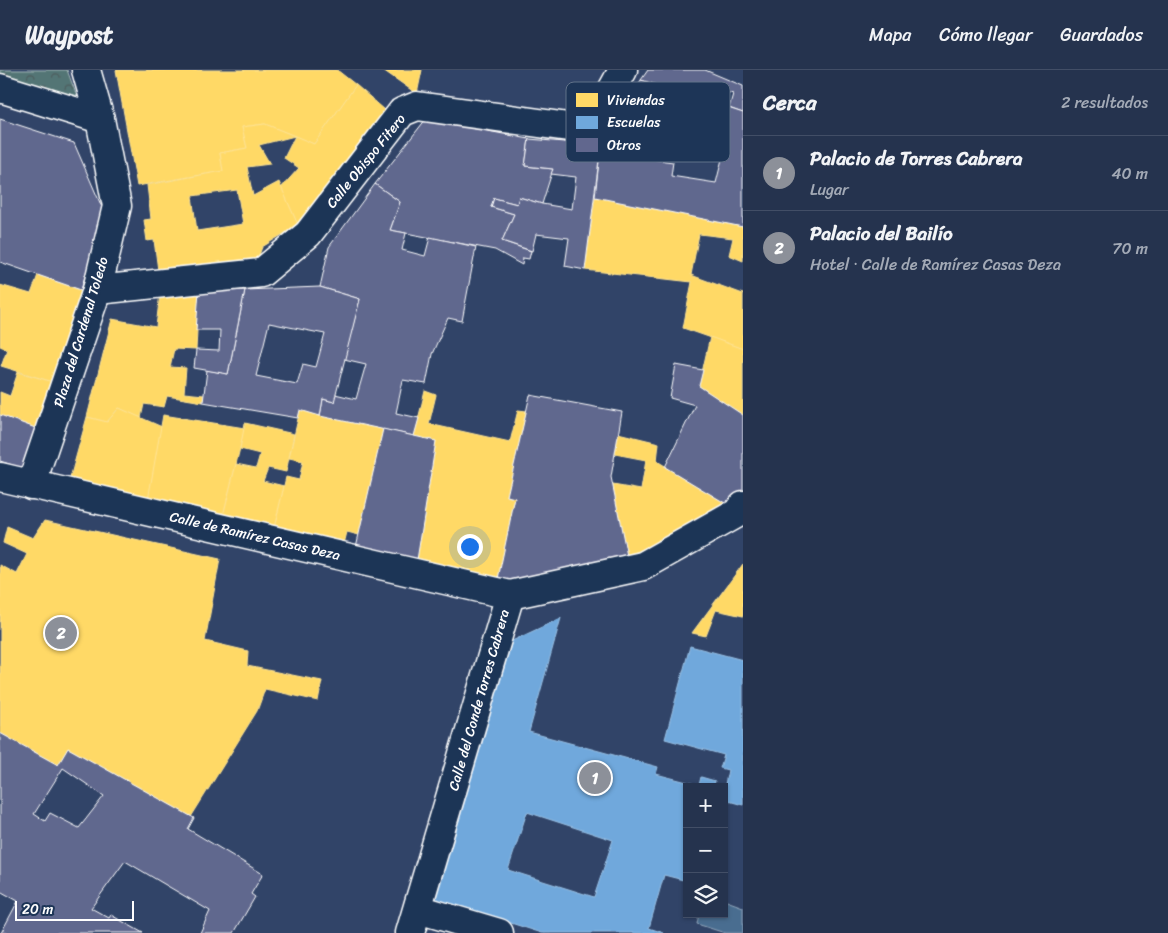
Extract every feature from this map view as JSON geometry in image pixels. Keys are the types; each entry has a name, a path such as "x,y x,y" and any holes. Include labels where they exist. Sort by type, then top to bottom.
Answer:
{"street":[{"name":"Plaza del Cardenal Toledo","path":"31,485 97,290 117,206 100,119 86,70"},
{"name":"Calle Obispo Fitero","path":"616,82 623,70"},
{"path":"0,88 100,119"},
{"name":"Calle Obispo Fitero","path":"97,290 261,273 308,234 402,112 417,106 566,127"},
{"name":"Calle de Ramírez Casas Deza","path":"0,477 510,595"},
{"name":"Calle del Conde Torres Cabrera","path":"414,921 510,595 643,566 737,513 743,506"},
{"path":"414,921 499,933"}],"green space":[{"path":"0,70 67,70 78,99 0,73"}],"water":[{"path":"728,901 743,907 743,933 725,933 697,924 698,918 728,918"}],"building: Viviendas":[{"path":"116,70 337,70 356,85 314,144 265,124 242,127 247,148 220,153 223,171 137,186"},
{"path":"383,70 422,70 417,94"},
{"path":"356,85 385,110 298,225 281,188 299,168 284,158 295,136 314,144"},
{"path":"265,124 295,136 259,145 270,164 247,167 253,196 279,182 298,225 262,247 255,266 159,278 154,240 147,241 144,220 151,219 147,185 223,171 220,153 247,148 242,127","holes":["237,190 243,224 197,231 192,196"]},
{"path":"595,197 743,227 743,261 729,255 733,238 699,234 691,275 743,294 743,349 683,328 692,282 585,270"},
{"path":"38,275 81,290 53,382 1,366 7,349 0,346 0,285 31,294"},
{"path":"199,291 196,350 174,349 170,367 186,368 184,393 204,395 203,402 167,396 164,407 144,404 141,418 119,408 107,422 87,417 112,319 156,327 160,293"},
{"path":"710,337 743,349 743,415 699,386"},
{"path":"18,372 53,382 38,429 0,415 0,392 10,396"},
{"path":"425,391 436,395 429,424 510,442 518,410 527,411 507,496 515,498 498,579 417,560 436,441 414,436"},
{"path":"119,408 162,427 148,500 69,482 87,417 107,422"},
{"path":"300,410 383,429 359,535 347,532 344,544 274,528 286,477 299,480 303,461 289,458"},
{"path":"163,415 245,428 223,516 148,500"},
{"path":"245,423 294,434 286,472 268,468 263,481 284,486 274,528 223,516 236,464 256,468 260,454 240,449"},
{"path":"618,433 659,443 657,461 735,509 627,556 613,485 641,490 646,460 615,454"},
{"path":"45,520 220,559 205,641 248,651 247,666 322,681 318,701 265,689 257,711 191,817 68,748 58,765 0,733 0,565 17,574 27,554 3,543 7,527 33,538"},
{"path":"743,564 743,616 716,610 706,636 692,633"}],"building: Escuelas":[{"path":"561,618 529,732 658,767 656,774 691,783 683,783 683,880 664,875 649,928 664,933 542,933 436,899 512,641","holes":["527,812 613,840 594,897 508,870"]},
{"path":"690,646 743,660 743,805 728,801 728,783 725,783 728,770 720,768 724,755 665,739"},
{"path":"701,777 715,781 715,783 700,783"}],"building: Otros":[{"path":"648,70 705,70 743,86 743,113 730,108 733,94 730,93 730,82 647,82 641,80"},
{"path":"730,109 743,113 743,227 595,197 599,162 673,162 671,176 716,183 721,162 730,162"},
{"path":"0,119 74,143 104,212 81,290 0,262"},
{"path":"426,119 529,139 525,166 553,169 542,204 519,197 517,204 494,198 491,207 514,214 502,241 531,251 529,259 523,258 522,265 495,250 390,230 400,202 375,184"},
{"path":"529,139 566,142 566,162 599,162 585,270 565,266 569,238 536,234 532,251 502,241 514,214 491,207 494,198 517,204 519,197 542,204 572,209 576,177 551,174 553,169 525,166"},
{"path":"375,184 400,202 390,230 406,233 402,250 425,256 430,237 476,247 462,321 448,318 432,354 426,384 403,380 396,413 419,418 414,436 320,416 323,399 334,402 335,394 356,399 366,364 344,359 360,299 320,287 329,247"},
{"path":"320,287 360,299 334,402 323,399 320,416 300,410 298,418 203,402 207,370 228,374 245,290","holes":["269,323 325,334 316,367 303,364 297,384 256,376"]},
{"path":"245,290 228,374 194,368 196,350 219,351 220,330 196,330 199,291"},
{"path":"676,365 703,370 699,386 743,415 743,498 735,509 665,467 695,405 670,398"},
{"path":"530,395 622,412 611,477 627,556 515,583 498,579 515,498 507,496"},
{"path":"0,415 38,429 25,469 0,461"},
{"path":"383,429 436,441 417,560 356,547"},
{"path":"0,733 58,765 68,748 194,818 188,829 263,874 251,894 255,897 234,933 200,933 210,911 125,861 91,908 109,918 111,915 143,933 1,933 18,901 0,891","holes":["63,768 104,796 79,828 50,813 45,821 34,814"]}],"place":[{"name":"Palacio del Bailío","path":"61,633"},
{"name":"Palacio de Torres Cabrera","path":"595,778"}]}
